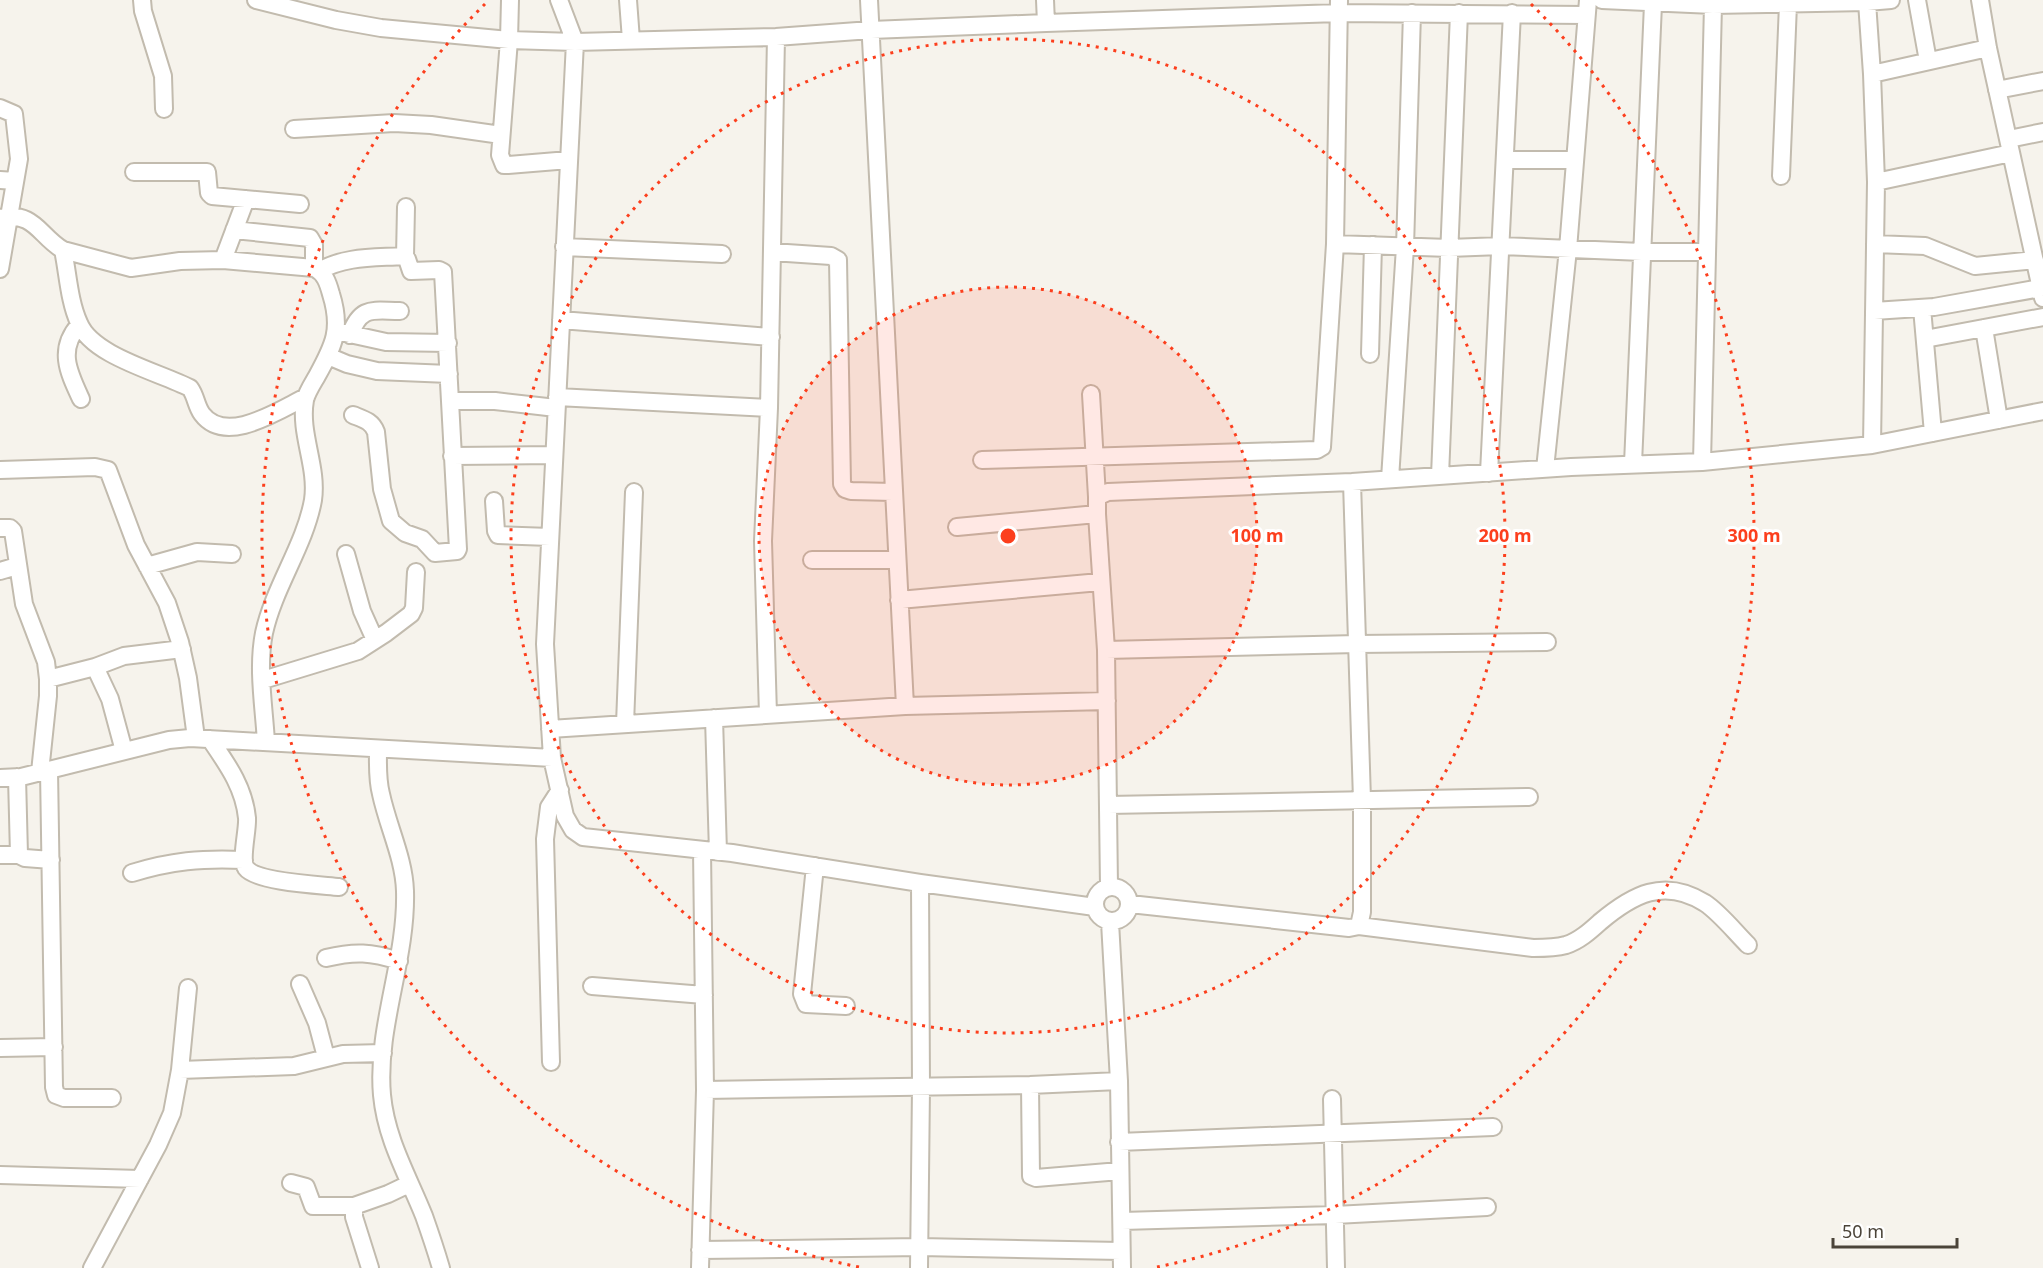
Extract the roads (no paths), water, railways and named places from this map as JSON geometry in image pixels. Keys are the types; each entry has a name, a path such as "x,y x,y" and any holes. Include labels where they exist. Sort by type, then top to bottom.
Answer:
{"street":[{"path":"142,0 143,11 163,76 164,109"},
{"path":"256,0 336,20 381,28 509,40 575,42 776,37 871,30 1339,7 1412,13 1468,8 1512,13 1587,7 1568,249 1545,469"},
{"path":"510,0 500,155 504,165 569,160"},
{"path":"559,0 575,42 545,644 552,758 565,816 573,830 583,837 710,851 1095,907"},
{"path":"628,0 631,40"},
{"path":"869,0 905,706"},
{"path":"1045,0 1046,23"},
{"path":"1602,0 1653,4 1688,2 1713,5 1891,0"},
{"path":"1917,0 1928,61"},
{"path":"1874,311 1922,308 2042,293 2037,252 1997,90 1980,0"},
{"path":"1867,2 1876,182 1872,446"},
{"path":"1633,464 1653,4"},
{"path":"1780,176 1788,4"},
{"path":"1702,462 1713,5"},
{"path":"982,460 1320,449 1324,443 1335,244 1339,7"},
{"path":"1440,476 1449,248 1468,8"},
{"path":"1390,479 1405,247 1412,13"},
{"path":"1489,473 1512,13"},
{"path":"768,715 764,542 771,337 776,37"},
{"path":"1872,74 1988,48"},
{"path":"1997,90 2043,81"},
{"path":"0,108 14,114 19,159 8,180 0,269"},
{"path":"294,129 394,123 431,125 501,135"},
{"path":"1876,182 2010,146 2043,132"},
{"path":"1505,160 1575,160"},
{"path":"135,172 207,172 210,195 300,204"},
{"path":"223,260 246,199"},
{"path":"352,415 367,420 374,426 382,489 391,521 405,533 422,539 435,553 457,551 459,549 443,272 440,270 411,271 405,257 406,207"},
{"path":"5,217 35,224 56,246 63,250 131,268 188,260 223,260 317,269 345,260 405,257"},
{"path":"234,230 310,238 314,245 317,269 327,280 343,333"},
{"path":"1335,244 1707,252"},
{"path":"1875,244 1924,246 1975,266 2037,252"},
{"path":"1370,354 1373,246"},
{"path":"564,247 722,254"},
{"path":"63,250 73,306 79,325 90,340 108,352 190,388 203,416 219,426 230,428 252,423 306,397"},
{"path":"772,252 831,256 838,260 842,484 845,489 851,491 893,492"},
{"path":"1922,308 1933,433"},
{"path":"266,742 262,661 264,633 274,599 310,514 313,497 313,476 304,429 306,397 333,347 357,318 369,312 400,311"},
{"path":"1925,339 2043,317"},
{"path":"561,320 771,337"},
{"path":"79,325 71,338 66,357 68,371 81,399"},
{"path":"1984,328 1999,420"},
{"path":"343,333 386,342 448,343"},
{"path":"328,356 354,366 377,371 449,374"},
{"path":"1091,394 1100,582 1106,650 1109,887"},
{"path":"450,401 769,408"},
{"path":"1097,505 1101,494 1108,492 1352,482 1545,469 1702,462 1872,446 2043,411"},
{"path":"452,456 554,455"},
{"path":"0,470 95,467 108,470 136,545 167,603 182,649 203,739 231,769 242,793 247,817 243,860 245,867 249,871 272,879 339,887"},
{"path":"1352,482 1362,800 1362,912 1359,926"},
{"path":"625,724 634,492"},
{"path":"494,501 498,535 550,537"},
{"path":"957,527 1097,505"},
{"path":"0,528 10,528 13,531 24,604 46,662 48,679 44,771 51,860 54,1087 56,1095 64,1098 112,1098"},
{"path":"147,566 197,552 232,554"},
{"path":"346,555 362,611 375,640"},
{"path":"812,560 897,560"},
{"path":"0,571 17,566"},
{"path":"263,680 358,651 375,640 411,614 416,598 416,572"},
{"path":"899,600 1100,582"},
{"path":"1106,650 1547,642"},
{"path":"48,679 95,667 124,656 182,649"},
{"path":"95,667 110,699 124,751"},
{"path":"550,729 905,706 1107,701"},
{"path":"700,1268 705,1090 704,995 714,718"},
{"path":"19,855 8,778 169,740 203,739 552,758"},
{"path":"378,749 378,778 381,795 400,860 405,890 404,925 383,1053 382,1096 395,1148 424,1216 441,1268"},
{"path":"551,1062 545,839 549,807 560,790"},
{"path":"1108,805 1529,797"},
{"path":"0,855 19,855 25,858 51,860"},
{"path":"132,873 165,863 188,860 209,858 243,860"},
{"path":"815,866 802,994 806,1004 846,1006"},
{"path":"920,883 920,1268"},
{"path":"1109,887 1116,887 1126,893 1130,904 1126,916 1116,922 1100,917 1095,907 1097,896 1109,887"},
{"path":"1130,904 1349,928 1359,926 1533,948 1549,948 1566,945 1582,937 1632,897 1650,891 1668,891 1685,894 1705,904 1748,945"},
{"path":"700,1250 920,1247 1122,1260 1119,1081 1110,922"},
{"path":"326,958 349,953 363,953 378,954 399,961"},
{"path":"300,984 314,1017 326,1057"},
{"path":"592,986 704,995"},
{"path":"96,1266 172,1113 180,1070 188,988"},
{"path":"0,1048 54,1047"},
{"path":"180,1070 294,1065 343,1054 383,1053"},
{"path":"705,1090 1030,1085 1119,1081"},
{"path":"1030,1085 1031,1176 1036,1178 1120,1171"},
{"path":"1332,1099 1336,1268"},
{"path":"1119,1142 1493,1127"},
{"path":"0,1175 140,1179"},
{"path":"291,1183 306,1187 313,1206 354,1206 410,1184"},
{"path":"354,1206 354,1217 370,1268"},
{"path":"1122,1221 1335,1215 1487,1207"}]}
